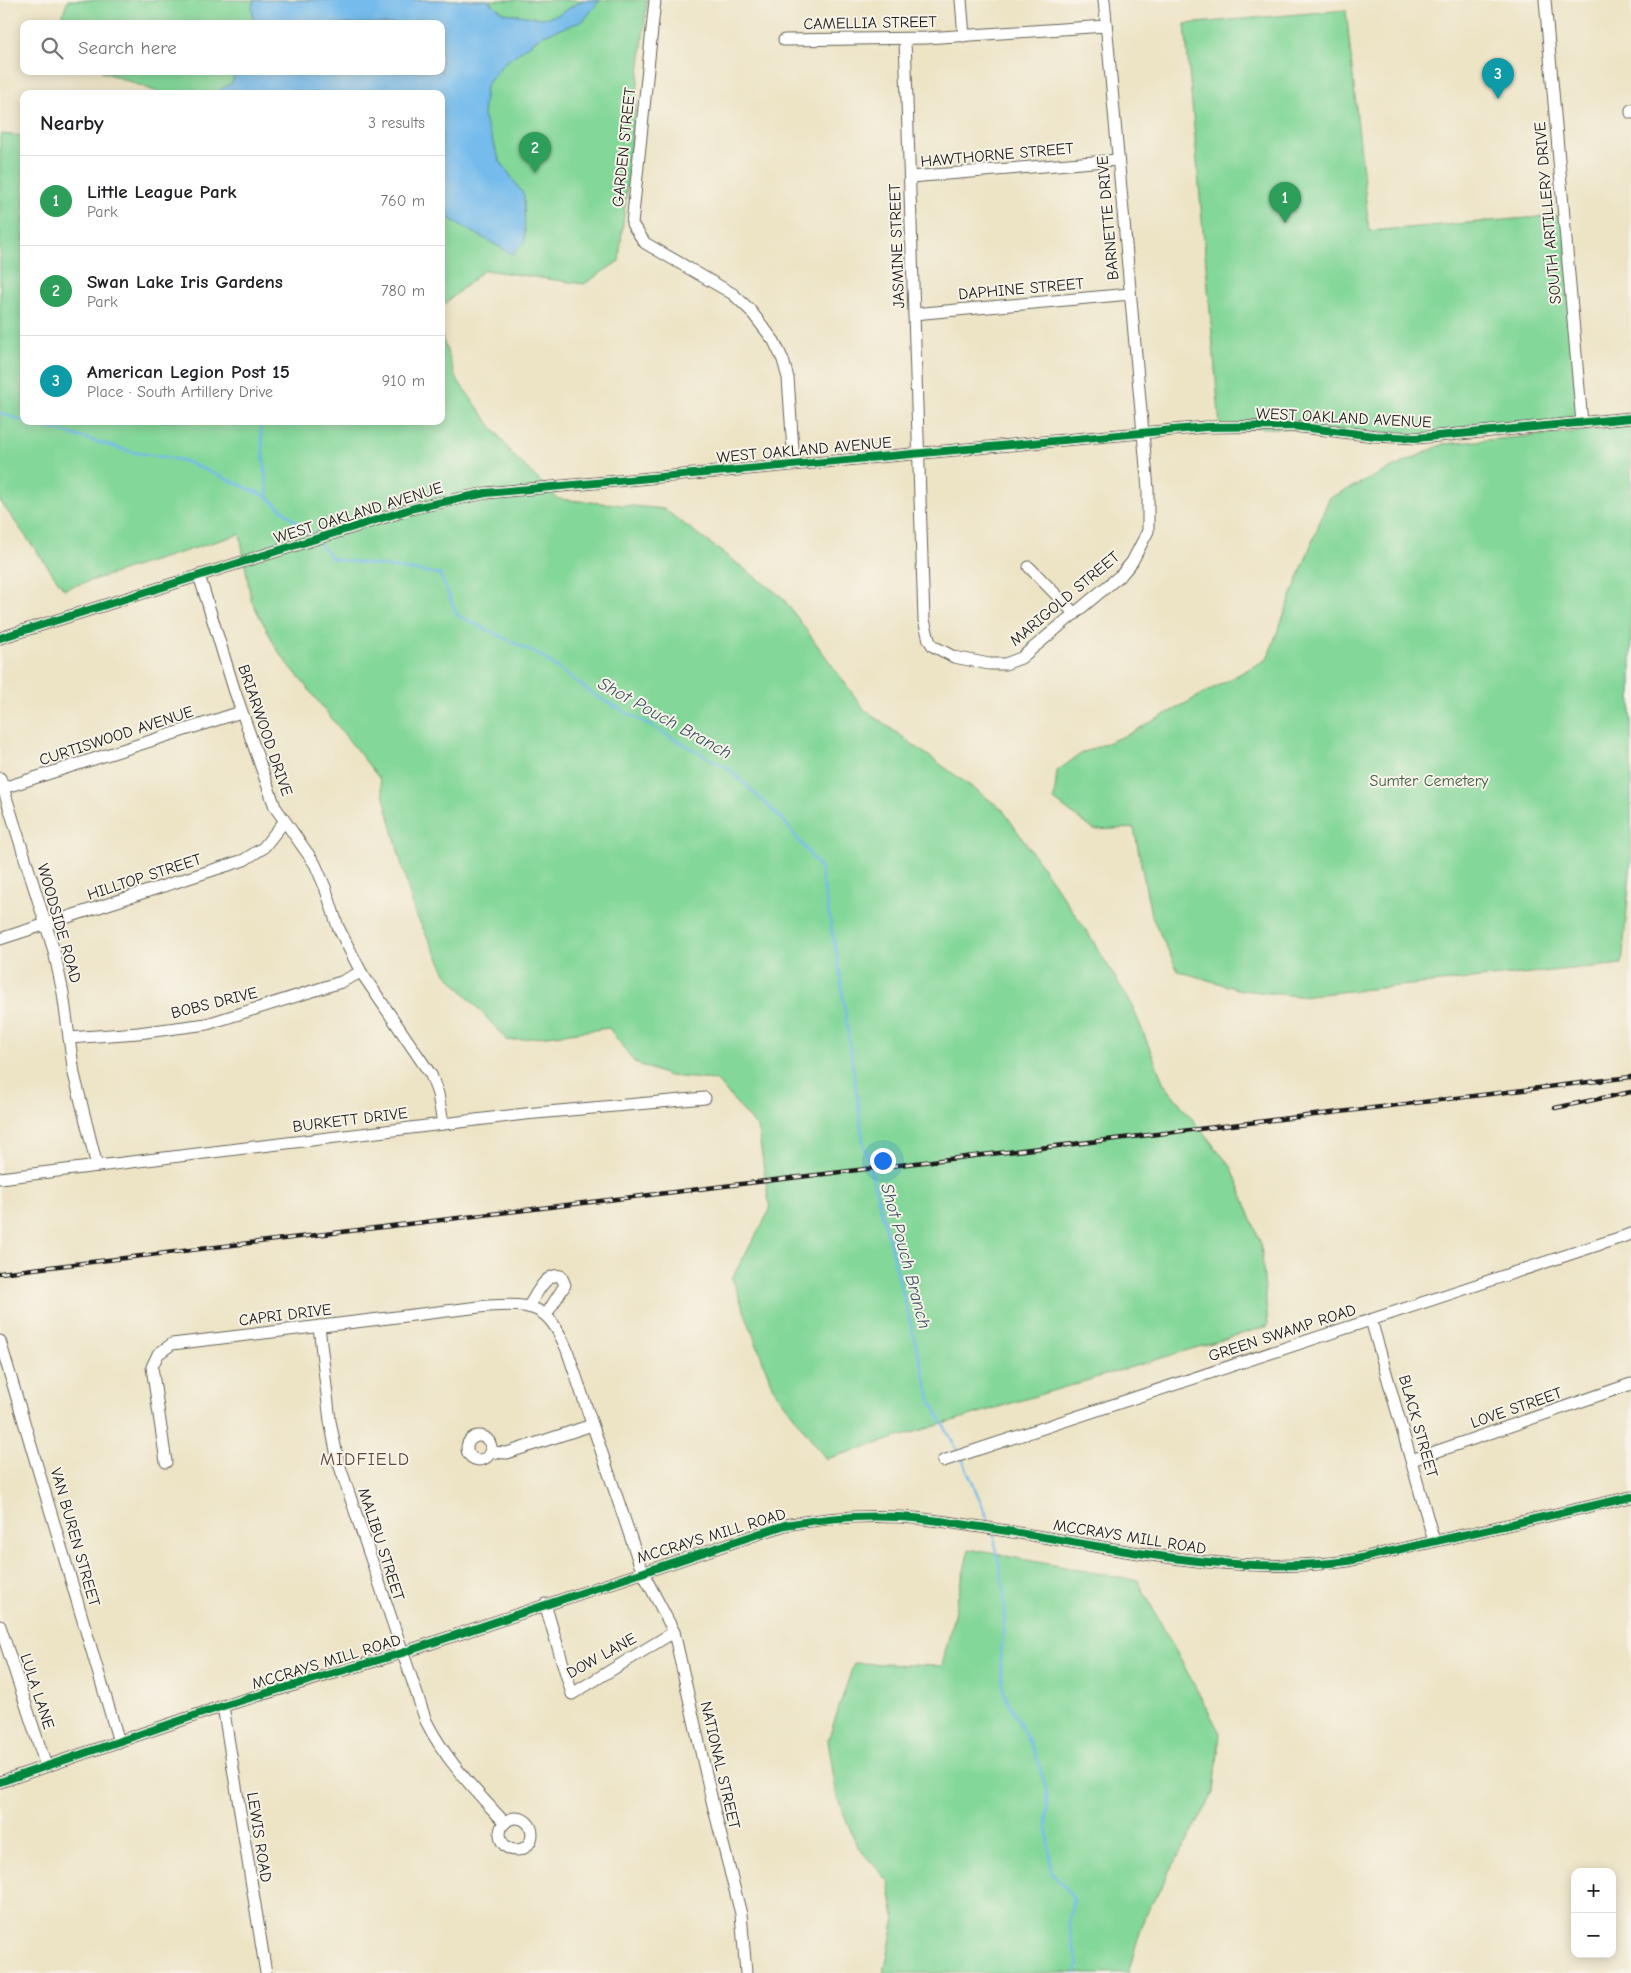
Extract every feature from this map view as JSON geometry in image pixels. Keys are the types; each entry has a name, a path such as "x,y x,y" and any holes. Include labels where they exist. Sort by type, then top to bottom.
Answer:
{"street":[{"name":"GARDEN STREET","path":"655,0 632,224 645,243 733,294 750,310 774,341 783,360 788,378 794,464"},
{"path":"962,0 964,36"},
{"name":"BARNETTE DRIVE","path":"1104,0 1143,433"},
{"name":"SOUTH ARTILLERY DRIVE","path":"1545,0 1582,423"},
{"name":"CAMELLIA STREET","path":"784,40 905,39 1106,26"},
{"name":"JASMINE STREET","path":"905,39 920,452"},
{"name":"HAWTHORNE STREET","path":"910,177 1118,160"},
{"name":"DAPHINE STREET","path":"914,314 1130,294"},
{"name":"WEST OAKLAND AVENUE","path":"0,638 435,502 486,493 1206,427 1270,425 1375,436 1416,438 1631,418"},
{"name":"MARIGOLD STREET","path":"920,452 924,620 929,640 933,646 954,657 989,664 1005,664 1025,656 1076,614 1122,574 1138,553 1148,531 1150,510 1143,433"},
{"path":"1028,567 1076,614"},
{"name":"BRIARWOOD DRIVE","path":"198,575 269,794 284,822 308,854 320,874 338,927 361,972 431,1075 438,1094 443,1124"},
{"name":"CURTISWOOD AVENUE","path":"1,785 241,712"},
{"name":"WOODSIDE ROAD","path":"1,785 54,951 63,993 68,1038 77,1087 97,1166"},
{"name":"HILLTOP STREET","path":"0,939 244,860 263,848 284,822"},
{"name":"BOBS DRIVE","path":"68,1038 147,1032 207,1024 342,982 361,972"},
{"name":"BURKETT DRIVE","path":"0,1178 443,1124 705,1098"},
{"name":"GREEN SWAMP ROAD","path":"943,1461 1631,1234"},
{"path":"528,1308 548,1279 553,1276 561,1276 565,1285 546,1315 556,1326 567,1350 642,1571"},
{"name":"CAPRI DRIVE","path":"166,1462 152,1367 153,1360 164,1349 183,1342 488,1306 528,1308 546,1315"},
{"name":"BLACK STREET","path":"1371,1320 1434,1541"},
{"name":"MALIBU STREET","path":"319,1326 330,1421 338,1461 426,1721 455,1770 504,1823"},
{"name":"VAN BUREN STREET","path":"0,1341 119,1742"},
{"name":"LOVE STREET","path":"1412,1460 1631,1384"},
{"path":"490,1452 507,1454 592,1424"},
{"name":"MCCRAYS MILL ROAD","path":"0,1782 222,1706 402,1653 762,1531 807,1521 836,1517 899,1517 962,1524 1202,1562 1254,1566 1311,1566 1348,1561 1631,1496"},
{"name":"NATIONAL STREET","path":"642,1571 674,1632 709,1786 741,1914 746,1973"},
{"name":"DOW LANE","path":"544,1604 572,1694 674,1632"},
{"name":"LULA LANE","path":"0,1626 46,1766"},
{"name":"LEWIS ROAD","path":"222,1706 266,1973"}],"green space":[{"path":"68,0 647,0 619,261 584,284 484,270 445,304 445,90 152,90 112,75 445,75 445,20 60,20"},
{"path":"1346,10 1369,231 1563,215 1582,423 1450,436 1220,426 1185,24"},
{"path":"0,134 20,136 20,425 445,425 445,346 456,378 512,454 558,499 664,509 782,597 864,709 1002,809 1088,933 1132,1005 1164,1084 1232,1168 1261,1244 1268,1326 826,1459 773,1388 732,1278 770,1210 758,1128 716,1080 669,1076 635,1063 609,1028 508,1041 446,973 414,911 379,778 278,651 251,600 240,534 64,589 0,501"},
{"name":"Sumter Cemetery","path":"1631,427 1631,860 1622,964 1299,996 1241,990 1178,971 1151,915 1134,828 1094,830 1054,800 1057,771 1082,753 1129,734 1267,659 1329,498 1443,444"},
{"path":"969,1549 1138,1581 1220,1733 1214,1793 1145,1916 1128,1973 884,1973 895,1918 889,1882 857,1846 837,1797 828,1740 854,1663 942,1666"}],"water":[{"path":"254,0 487,0 504,13 542,18 558,15 583,0 600,0 583,21 543,35 503,64 486,86 483,115 500,161 524,195 525,242 512,254 445,216 445,90 220,90 232,83 235,75 445,75 445,20 254,20 252,7"}],"waterway":[{"path":"0,413 20,420"},
{"path":"40,425 132,452 182,460 268,497 313,537"},
{"name":"Shot Pouch Branch","path":"260,425 268,497"},
{"name":"Shot Pouch Branch","path":"317,541 333,559 440,574 457,615 541,656 596,696 729,769 784,821 820,868 839,967 863,1141 931,1402 959,1453"},
{"name":"Shot Pouch Branch","path":"962,1458 991,1526"},
{"name":"Shot Pouch Branch","path":"993,1531 1004,1590 1004,1624 1000,1662 1004,1693 1037,1758 1047,1792 1047,1825 1051,1871 1073,1897 1069,1927 1078,1965 1076,1973"}],"railway":[{"path":"0,1273 1631,1077"},
{"path":"1555,1108 1631,1092"}],"cycle path":[{"path":"0,638 414,508 486,493 1206,427 1293,426 1375,436 1416,438 1631,418"},
{"path":"0,1782 223,1706 402,1653 785,1525 870,1516 909,1518 988,1528 1167,1557 1257,1565 1303,1565 1348,1561 1631,1497"}],"place":[{"name":"American Legion Post 15","path":"1498,99"},
{"name":"Swan Lake Iris Gardens","path":"535,173"},
{"name":"Little League Park","path":"1285,223"}],"district":[{"name":"MIDFIELD","path":"365,1459"}]}
